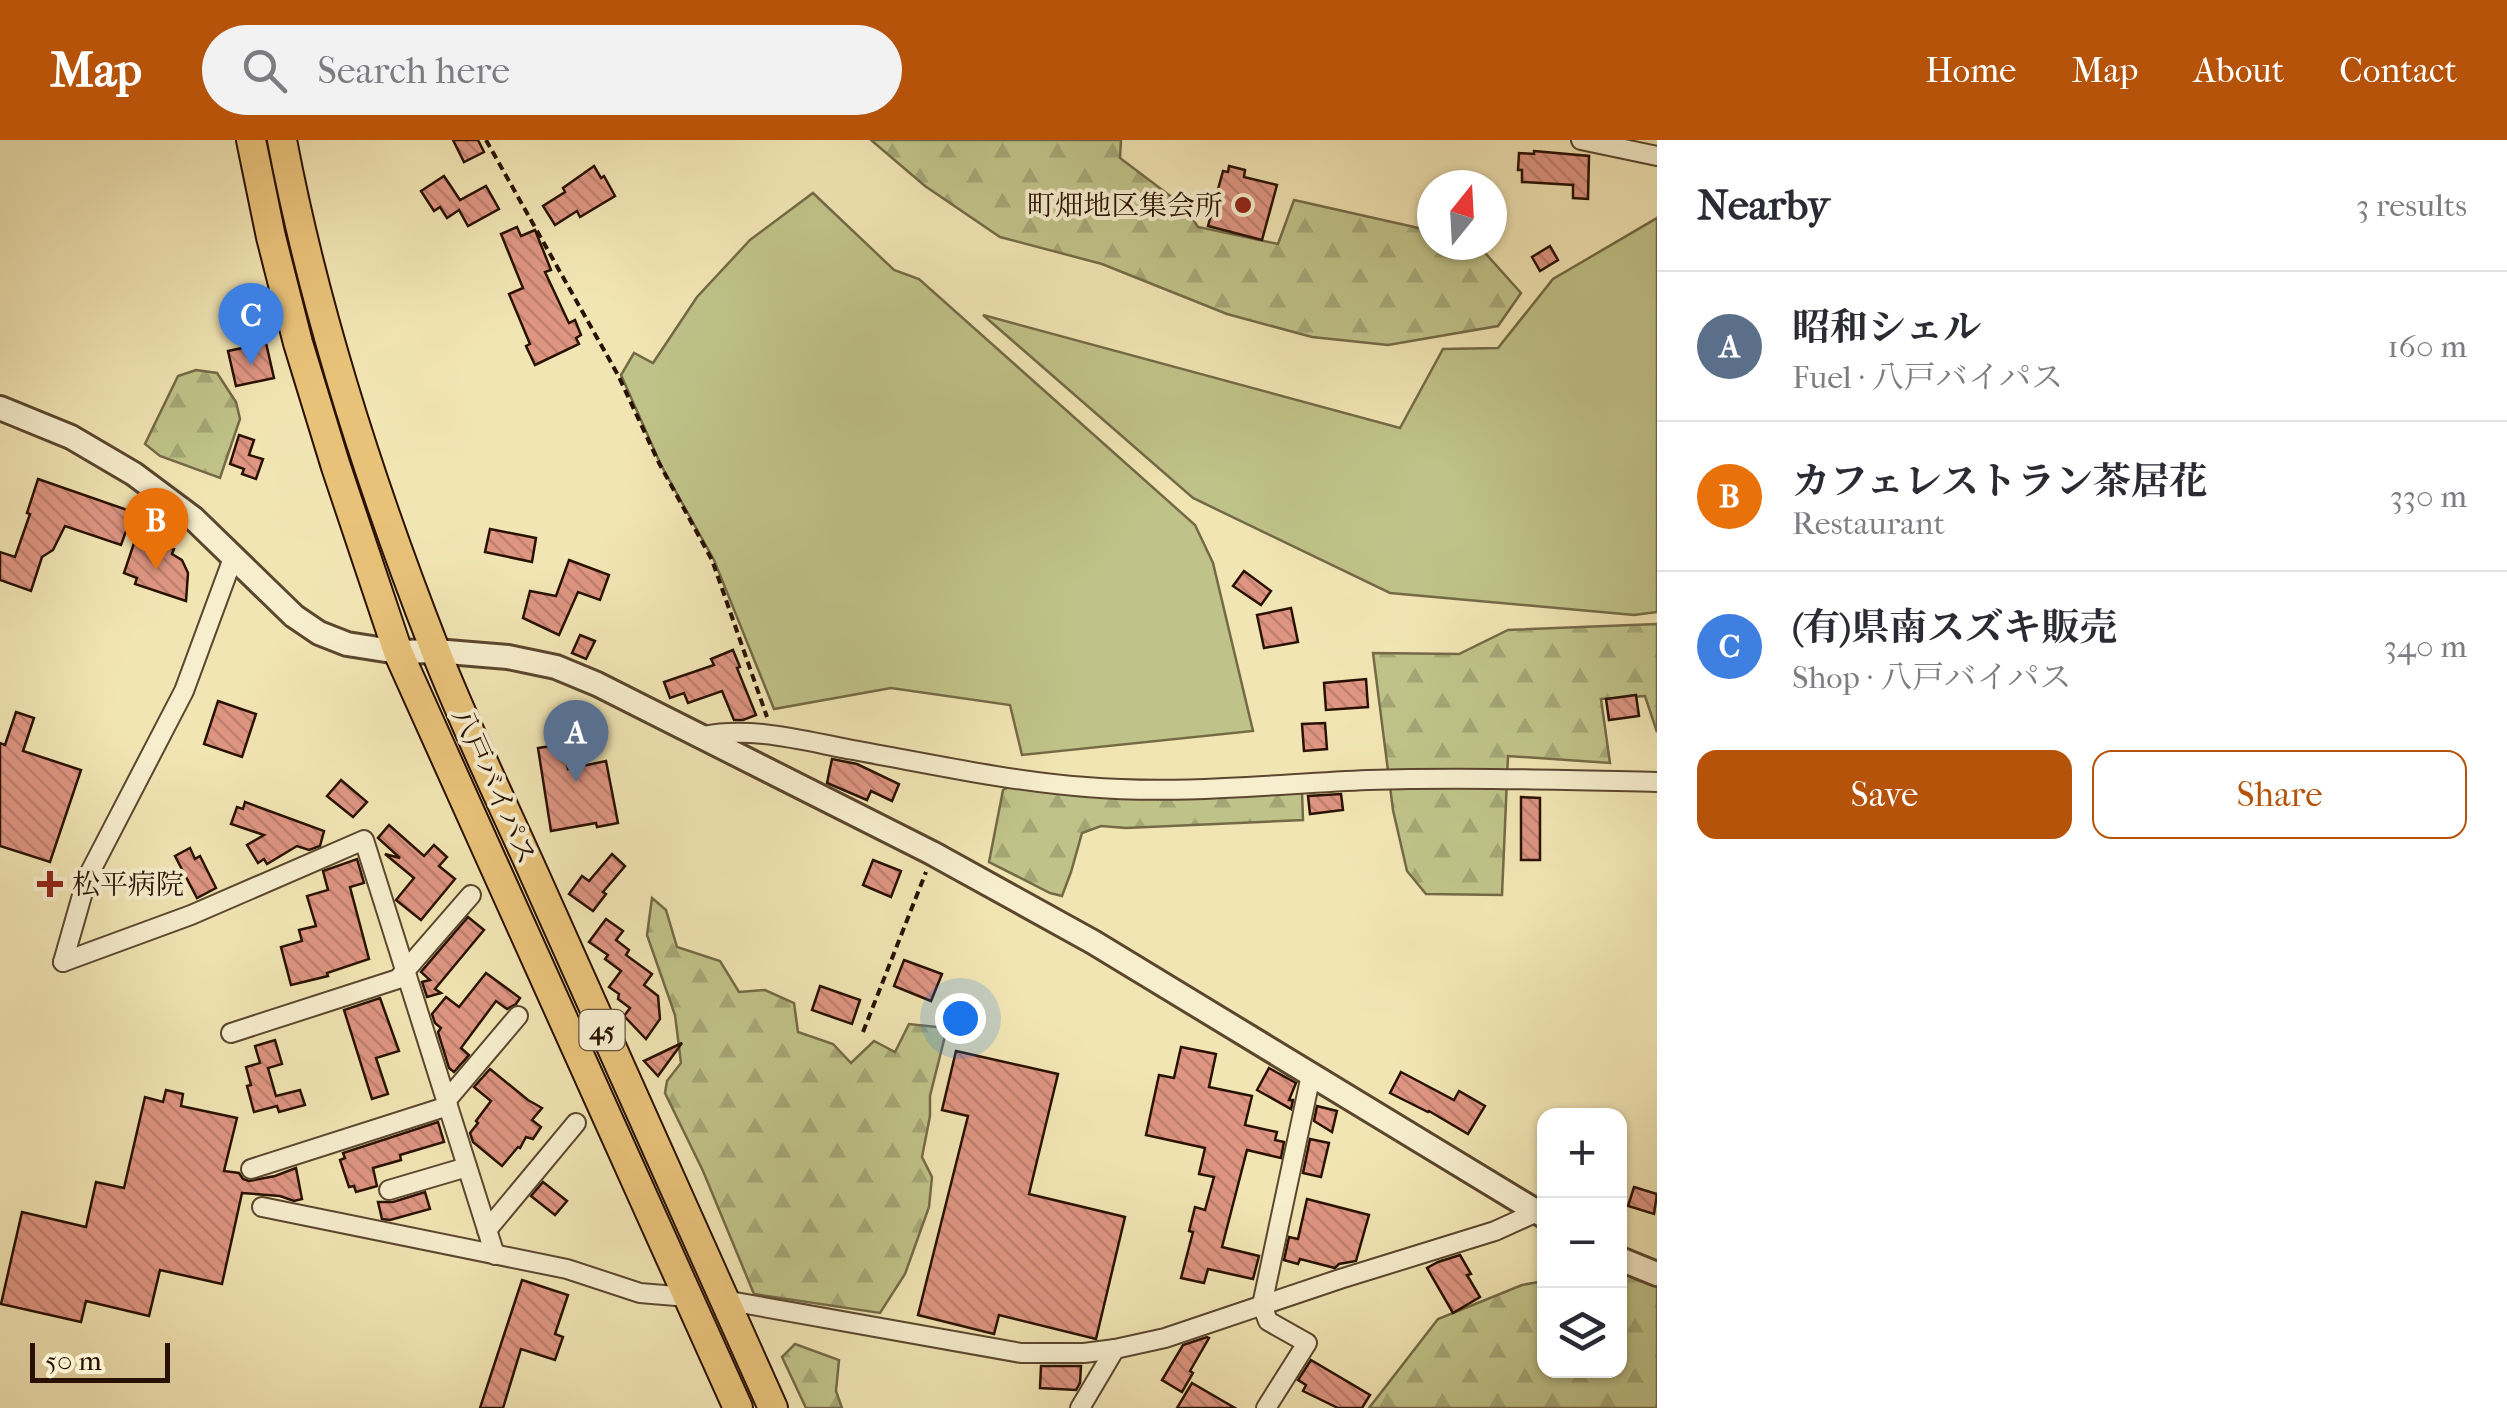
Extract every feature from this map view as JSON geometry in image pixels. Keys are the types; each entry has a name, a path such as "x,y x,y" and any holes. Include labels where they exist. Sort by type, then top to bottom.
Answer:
{"highway":[{"name":"八戸バイパス","path":"250,140 298,343 398,652 738,1408"},
{"name":"八戸バイパス","path":"282,140 307,256 334,354 378,499 435,650 773,1408"}],"street":[{"path":"1581,140 1657,156"},
{"path":"0,408 71,438 134,474 193,518 294,616 319,633 347,644 398,652 435,650 508,657 556,667 597,684 932,853 1093,942 1537,1212"},
{"path":"233,558 184,690 88,878 62,962 191,916 364,840 495,1255"},
{"path":"703,736 729,730 774,735 1006,778 1086,787 1201,790 1453,778 1657,782"},
{"path":"231,1033 398,979 470,896"},
{"path":"250,1169 447,1104 518,1016"},
{"path":"1266,1408 1307,1343 1268,1321 1262,1306 1311,1075"},
{"path":"487,1230 576,1122"},
{"path":"389,1190 467,1166"},
{"path":"262,1207 567,1269 640,1292 688,1297"},
{"path":"724,1300 1021,1353 1084,1353 1165,1338 1537,1215"},
{"path":"1627,1262 1657,1274"},
{"path":"1080,1408 1115,1349"}],"path":[{"path":"486,140 618,375 659,463 712,560 774,735"},
{"path":"864,1032 932,853"}],"green space":[{"path":"871,140 1121,140 1120,158 1185,207 1198,227 1278,244 1294,200 1417,228 1417,260 1491,260 1521,293 1498,326 1388,345 1312,337 1227,314 1102,264 1000,237 925,186"},
{"path":"813,193 894,270 919,279 1195,525 1213,563 1253,731 1022,755 1010,705 891,688 774,709 714,560 661,465 621,375 634,353 653,363 697,297 750,240"},
{"path":"1657,218 1657,612 1634,615 1390,593 1193,498 983,315 1400,428 1443,349 1498,348 1553,279"},
{"path":"196,370 217,373 236,402 240,419 220,478 160,456 145,444 178,376"},
{"path":"1657,624 1657,732 1645,696 1601,699 1610,763 1508,756 1502,895 1426,894 1407,871 1393,810 1373,653 1459,654 1508,630"},
{"path":"1009,787 1085,796 1216,797 1302,792 1303,820 1101,826 1082,833 1062,896 989,862 1003,790"},
{"path":"652,898 666,910 677,947 720,961 739,992 765,990 794,1003 798,1032 833,1044 851,1063 874,1041 895,1052 909,1024 947,1028 930,1096 922,1157 932,1177 929,1207 905,1274 880,1313 754,1294 703,1171 665,1093 667,1081 681,1063 675,1015 647,935"},
{"path":"1627,1273 1657,1286 1657,1408 1369,1408 1438,1319 1537,1282 1537,1378 1627,1378"},
{"path":"795,1344 839,1360 836,1391 842,1408 806,1408 782,1357"}],"building":[{"path":"453,140 478,140 484,152 464,162"},
{"path":"1519,153 1589,156 1588,199 1573,198 1573,185 1522,182"},
{"path":"594,166 615,196 580,217 577,211 555,225 543,206"},
{"name":"町畑地区集会所","path":"1229,166 1245,170 1244,177 1277,185 1262,240 1208,226 1223,171 1228,172"},
{"path":"444,176 460,200 486,186 499,209 468,226 459,210 447,218 440,207 434,211 421,191"},
{"path":"517,227 521,236 535,230 551,270 545,272 569,323 575,320 581,335 576,338 579,344 535,365 509,294 523,288 501,234"},
{"path":"1550,246 1558,260 1540,271 1532,257"},
{"path":"266,343 274,378 236,386 228,351"},
{"path":"239,435 254,440 249,455 263,459 256,479 230,464"},
{"path":"38,479 133,512 121,545 65,526 53,550 42,557 31,591 0,580 0,552 15,557"},
{"path":"490,529 536,538 532,562 485,552"},
{"path":"136,537 174,549 172,554 182,560 188,573 186,601 135,584 137,578 124,573"},
{"path":"569,560 609,575 600,600 578,592 559,635 523,618 530,591 556,596"},
{"path":"1244,571 1271,591 1261,605 1233,586"},
{"path":"1291,608 1298,642 1264,648 1257,615"},
{"path":"580,635 595,641 586,659 572,653"},
{"path":"733,650 756,715 734,720 722,691 688,703 684,693 670,698 664,682 714,665 711,659"},
{"path":"1366,679 1368,707 1326,710 1324,683"},
{"path":"1636,695 1639,716 1609,720 1606,699"},
{"path":"218,701 256,714 242,757 204,744"},
{"path":"16,712 34,718 23,751 81,770 50,862 0,846 0,743 5,745"},
{"path":"1325,723 1327,749 1304,751 1302,724"},
{"path":"564,744 568,769 606,761 618,823 551,831 538,748"},
{"path":"832,759 857,764 899,784 892,801 871,791 867,800 827,783"},
{"path":"341,780 367,802 353,817 327,796"},
{"path":"1341,794 1343,810 1310,814 1308,796"},
{"path":"1521,797 1540,798 1540,860 1521,860"},
{"path":"245,802 324,831 320,846 309,850 297,846 267,864 264,859 258,863 247,845 264,835 231,824 237,807 243,809"},
{"path":"389,825 424,856 434,845 447,857 439,866 455,879 421,920 396,900 414,878 385,854 400,858 378,838"},
{"path":"190,848 195,859 200,856 216,888 197,898 175,856"},
{"path":"612,854 625,866 593,911 569,894 582,876 589,881"},
{"path":"357,859 364,883 350,887 369,959 327,973 328,976 291,985 281,947 302,941 299,930 316,926 307,896 328,890 323,871"},
{"path":"873,860 901,871 891,897 863,885"},
{"path":"468,917 484,930 435,989 441,993 427,997 422,982 430,980 421,972"},
{"path":"606,919 623,931 616,940 629,950 626,955 652,974 644,985 658,996 660,1019 646,1039 624,1016 630,1008 609,987 621,971 605,959 608,955 589,942"},
{"path":"904,960 942,974 931,1001 894,986"},
{"path":"486,973 520,998 507,1009 496,1001 461,1048 469,1055 454,1072 449,1068 438,1032 441,1028 432,1014 446,997 459,1007"},
{"path":"820,986 860,1000 852,1024 812,1010"},
{"path":"380,998 399,1051 376,1058 388,1094 372,1099 344,1010"},
{"path":"275,1040 282,1064 268,1068 276,1096 300,1090 305,1105 279,1112 277,1106 254,1112 246,1067 260,1063 255,1046"},
{"path":"682,1043 658,1076 644,1061"},
{"path":"1181,1047 1216,1054 1209,1087 1252,1096 1245,1125 1277,1132 1275,1140 1284,1142 1281,1158 1247,1150 1222,1247 1259,1256 1253,1279 1208,1269 1204,1283 1181,1278 1195,1207 1205,1210 1214,1177 1199,1174 1205,1148 1146,1135 1159,1075 1174,1078"},
{"path":"956,1051 1058,1074 1029,1194 1125,1217 1096,1339 999,1315 994,1334 918,1315 968,1116 942,1110"},
{"path":"1269,1068 1296,1083 1289,1100 1293,1100 1291,1109 1257,1090"},
{"path":"490,1069 542,1108 532,1120 541,1127 533,1139 526,1137 502,1166 473,1142 470,1133 491,1101 474,1087"},
{"path":"1401,1072 1454,1100 1459,1091 1485,1106 1468,1134 1390,1093"},
{"path":"166,1090 183,1094 181,1106 237,1118 224,1171 239,1173 249,1181 296,1168 302,1199 242,1193 222,1284 160,1270 149,1316 86,1301 81,1322 1,1304 22,1212 86,1227 96,1182 124,1188 145,1097 163,1102"},
{"path":"1317,1106 1337,1111 1332,1132 1314,1121"},
{"path":"438,1122 444,1142 373,1168 377,1186 356,1192 354,1186 349,1187 340,1160 345,1158 343,1153"},
{"path":"1310,1139 1329,1143 1321,1177 1303,1173"},
{"path":"543,1182 567,1201 555,1215 531,1196"},
{"path":"1634,1187 1657,1194 1654,1214 1628,1206"},
{"path":"425,1192 430,1209 382,1219 378,1202 393,1202"},
{"path":"1307,1199 1369,1215 1356,1261 1335,1268 1300,1259 1298,1264 1284,1260 1289,1237 1298,1239"},
{"path":"1460,1255 1480,1297 1453,1313 1427,1268"},
{"path":"522,1280 568,1295 555,1334 563,1337 555,1360 521,1349 503,1408 480,1408"},
{"path":"1207,1337 1182,1392 1162,1380 1183,1345"},
{"path":"1311,1360 1370,1395 1362,1408 1338,1408 1303,1391 1306,1385 1298,1380"},
{"path":"1041,1366 1081,1366 1080,1383 1076,1390 1040,1388"},
{"path":"1192,1383 1235,1408 1177,1408"}],"place":[{"name":"町畑地区集会所","path":"1243,205"},
{"name":"(有)県南スズキ販売","path":"251,365"},
{"name":"カフェレストラン茶居花","path":"156,570"},
{"name":"昭和シェル","path":"576,782"},
{"name":"松平病院","path":"50,884"}]}
